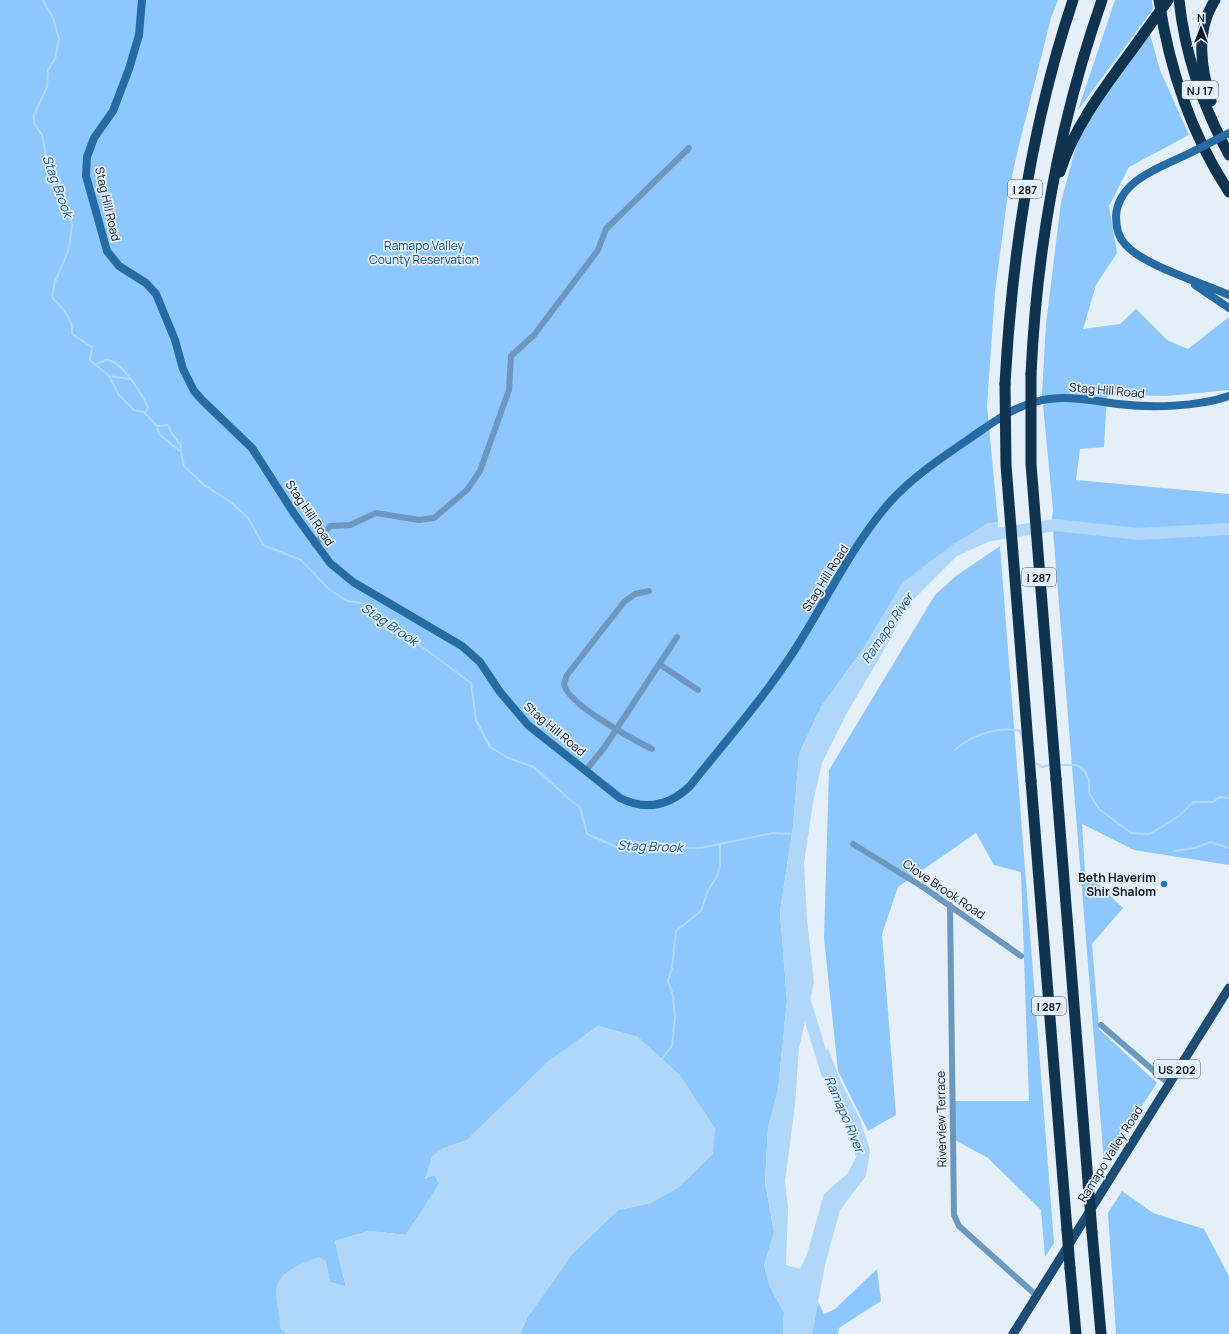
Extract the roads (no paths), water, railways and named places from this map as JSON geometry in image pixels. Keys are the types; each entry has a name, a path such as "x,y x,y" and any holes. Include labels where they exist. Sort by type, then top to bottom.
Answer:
{"highway":[{"name":"I 287","path":"1073,0 1048,85 1024,194 1012,281 1005,384 1005,441 1007,489 1076,1334"},
{"name":"I 287","path":"1101,1334 1031,464 1031,374 1040,260 1053,176 1063,129 1081,62 1102,0"},
{"name":"NJ 17","path":"1159,0 1172,66 1185,105 1200,142 1229,192"},
{"path":"1040,260 1059,173 1072,139 1168,0"},
{"name":"NJ 17","path":"1181,0 1183,25 1190,61 1202,98 1228,153"},
{"path":"1215,0 1204,23 1201,40 1202,58 1209,95 1228,153"}],"main road":[{"name":"Ramapo Valley Road","path":"1013,1334 1168,1083 1229,988"}],"street":[{"name":"Stag Hill Road","path":"142,0 139,35 129,69 113,111 94,138 87,157 86,176 103,243 112,258 118,266 146,283 156,294 175,340 183,369 194,391 252,448 316,545 330,563 353,582 462,646 480,662 500,692 528,725 620,798 632,804 641,806 660,804 684,792 758,702 789,658 868,530 890,502 910,482 1010,412 1037,401 1063,398 1148,406 1176,405 1229,396"},
{"path":"1229,134 1134,183 1124,193 1118,204 1116,218 1118,231 1124,244 1133,253 1229,295"},
{"path":"316,545 330,526 350,525 376,513 419,520 434,518 467,490 480,471 509,390 512,356 534,335 598,250 606,230 689,148"},
{"path":"1183,276 1229,308"},
{"path":"649,590 635,594 624,602 564,681 564,687 569,694 616,730 652,749"},
{"path":"586,770 616,730 677,637"},
{"path":"659,664 698,690"},
{"name":"Clove Brook Road","path":"853,844 923,887 1021,956"},
{"name":"Riverview Terrace","path":"950,905 954,1215 959,1226 1037,1296"},
{"path":"1101,1025 1168,1083"}],"water":[{"path":"998,522 999,537 957,556 910,603 847,713 822,763 813,803 804,863 807,920 814,982 799,1048 795,1105 785,1181 788,1207 786,1265 800,1269 807,1254 824,1194 848,1173 856,1157 850,1136 820,1062 828,1048 841,1082 860,1119 870,1150 866,1176 840,1210 825,1265 812,1334 783,1334 784,1312 770,1287 764,1266 774,1232 765,1182 768,1128 778,1090 787,1001 780,912 793,827 799,754 821,707 860,653 903,582 952,545 986,524"},
{"path":"598,1026 638,1037 680,1075 715,1128 713,1154 678,1188 651,1203 618,1210 572,1254 527,1318 520,1334 286,1334 280,1327 276,1293 280,1279 285,1274 298,1265 319,1257 326,1261 330,1282 346,1286 335,1241 369,1231 406,1235 439,1184 435,1175 425,1179 432,1156 442,1149 467,1140 549,1061"}],"waterway":[{"name":"Stag Brook","path":"43,0 53,18 59,39 55,59 48,70 47,87 34,115 34,123 42,135 46,157 64,195 72,225 69,249 55,282 52,297 69,318 72,334 92,347 90,360 109,376 119,395 134,410 144,412 157,426 159,434 181,452 184,466 204,485 232,503 249,519 263,545 301,560 330,590 347,601 363,603 471,683 476,720 490,747 508,758 534,767 580,807 587,834 616,847 652,848 700,848 773,833 794,834"},
{"path":"95,365 106,360 112,361 118,365 131,379 142,396 148,408 145,412"},
{"path":"109,376 130,379"},
{"path":"157,426 168,425 172,434 181,445 181,452"},
{"name":"Ramapo River","path":"984,536 1055,525 1139,534 1229,529"},
{"path":"955,750 977,736 994,731 1020,731 1023,741"},
{"path":"1033,761 1042,767 1050,765"},
{"path":"1059,765 1077,765 1085,772 1089,781 1089,793 1099,809 1131,833 1150,834 1179,816 1193,802 1213,802 1220,797 1229,798"},
{"path":"1174,851 1195,848 1210,842 1229,848"},
{"path":"661,1060 672,1046 675,1018 673,995 668,981 672,968 676,931 701,911 708,891 718,874 720,865 720,844"},
{"name":"Ramapo River","path":"803,995 827,1073"}],"place":[{"name":"Beth Haverim Shir Shalom","path":"1164,884"}],"park label":[{"name":"Ramapo Valley County Reservation","path":"424,252"}]}
